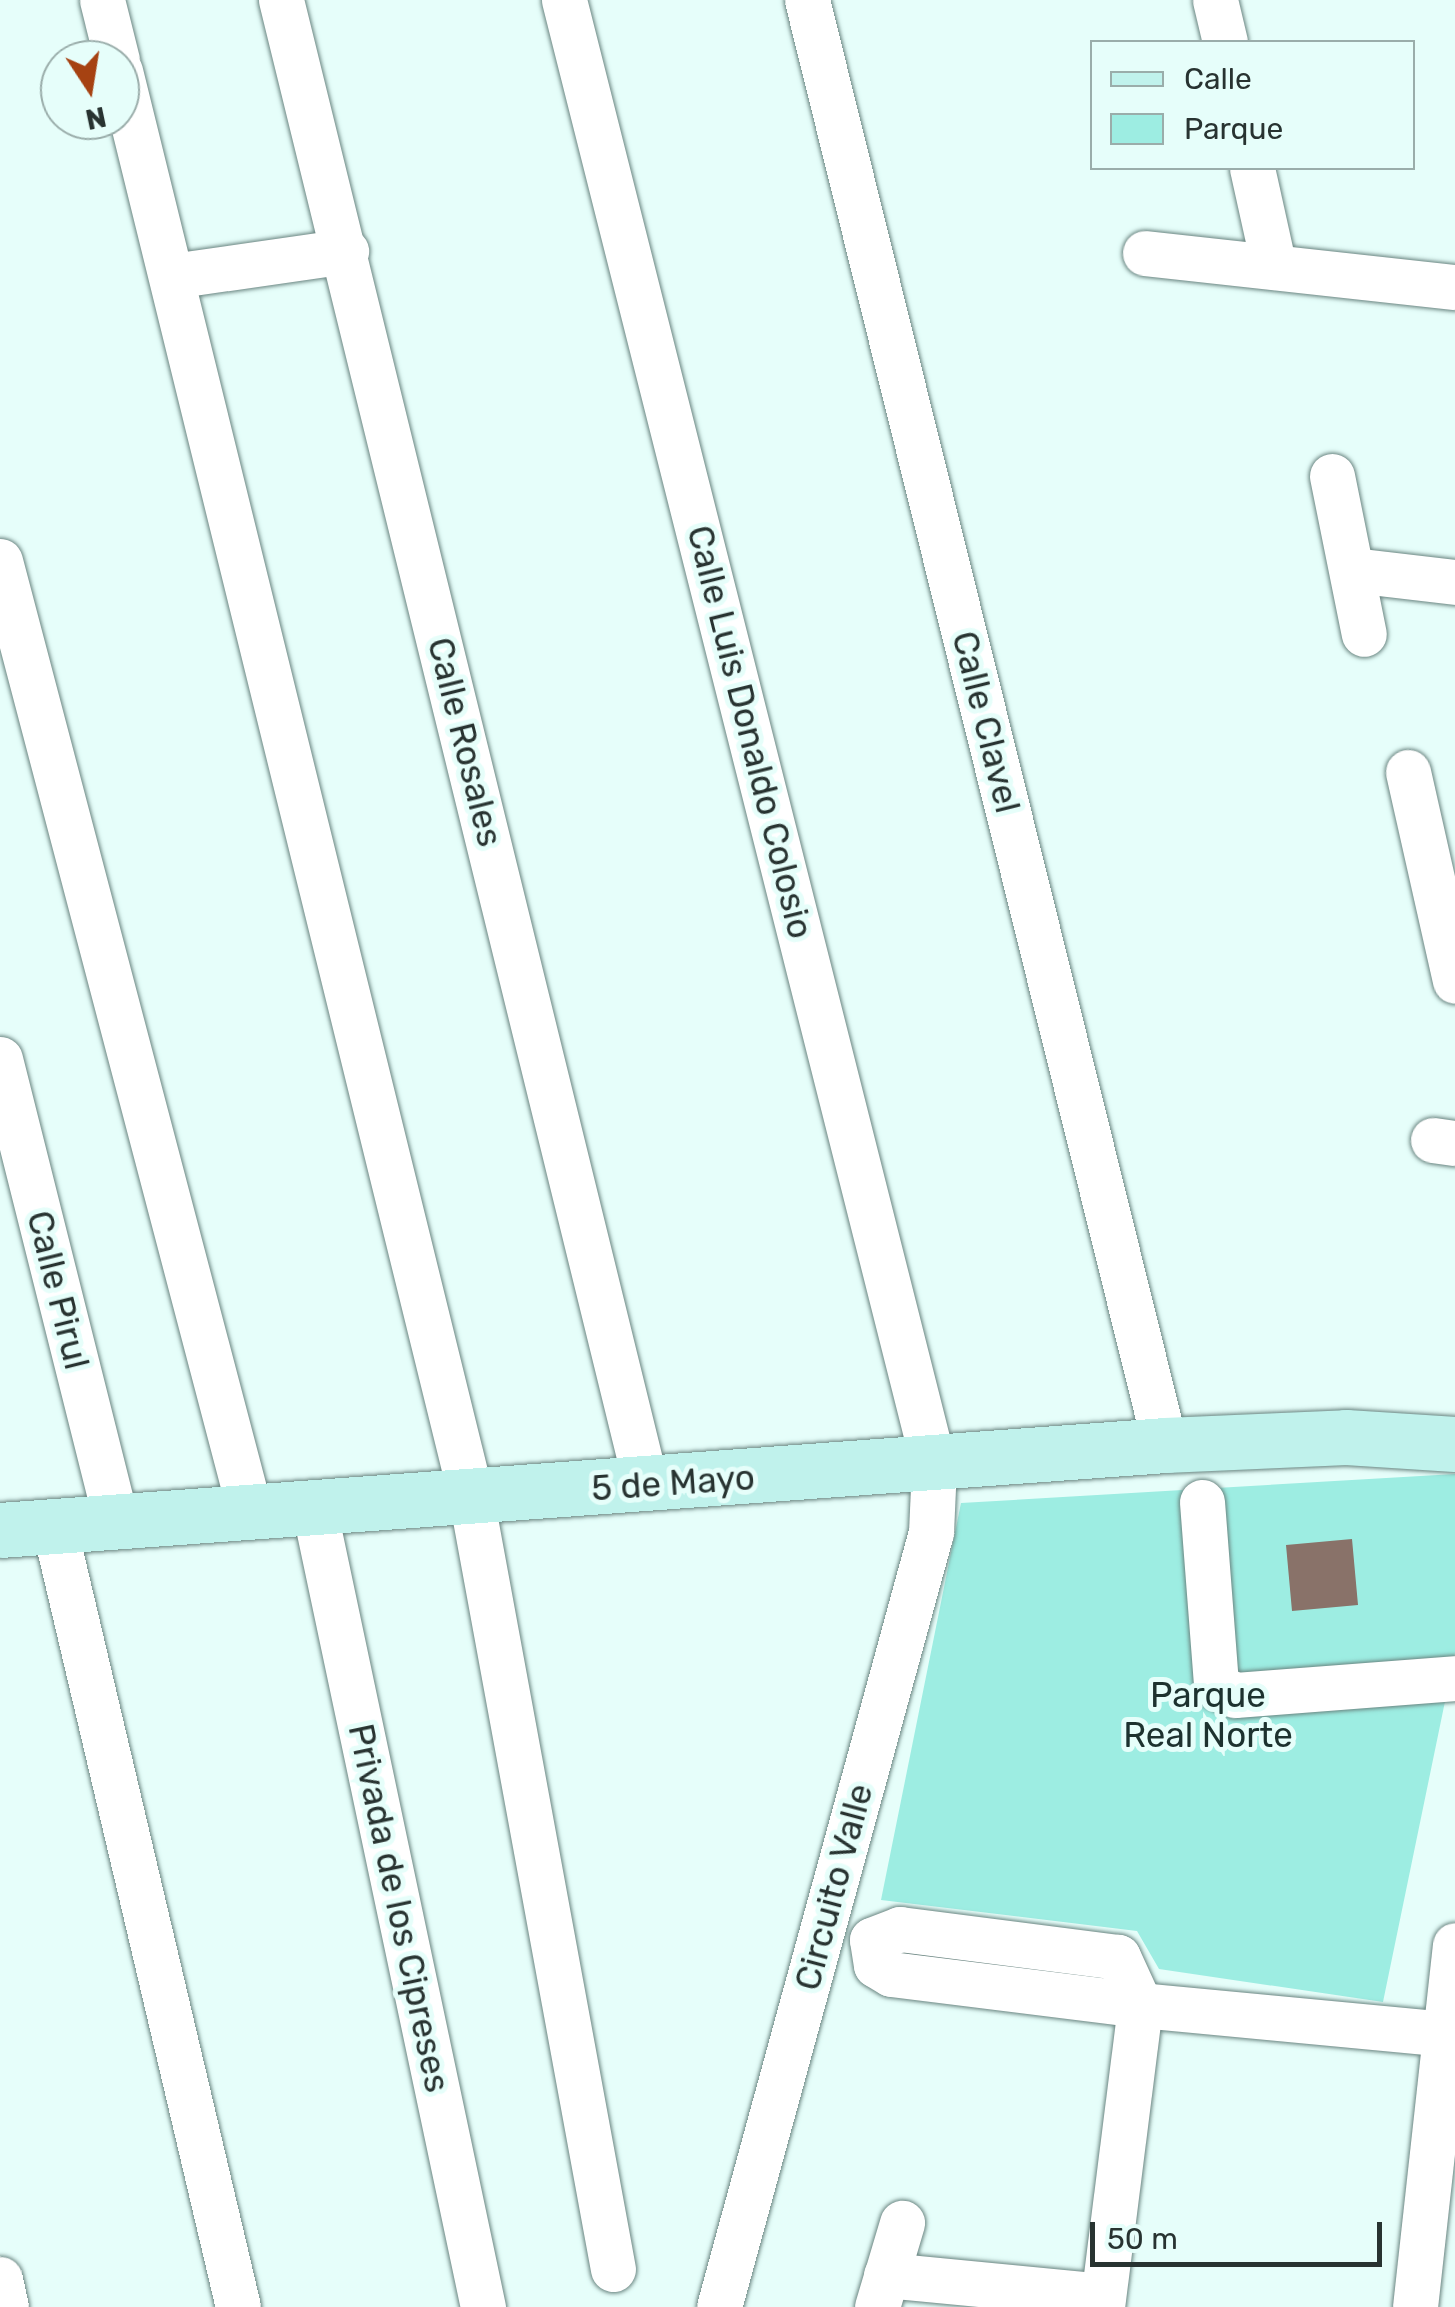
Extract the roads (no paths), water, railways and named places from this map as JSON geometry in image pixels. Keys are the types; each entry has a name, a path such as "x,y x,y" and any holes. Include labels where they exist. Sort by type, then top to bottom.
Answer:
{"street":[{"path":"102,0 112,40"},
{"name":"Calle Rosales","path":"281,0 646,1485"},
{"name":"Calle Luis Donaldo Colosio","path":"564,0 934,1466"},
{"name":"Calle Clavel","path":"806,0 1165,1445"},
{"path":"1215,0 1224,40"},
{"path":"137,140 471,1497 613,2269"},
{"path":"1252,170 1274,267"},
{"path":"172,276 346,252"},
{"path":"1145,252 1455,287"},
{"path":"1332,476 1364,634"},
{"path":"0,561 250,1512"},
{"path":"1353,570 1455,582"},
{"path":"1408,772 1441,862 1455,981"},
{"name":"Calle Pirul","path":"0,1059 116,1522"},
{"name":"5 de Mayo","path":"0,1530 934,1466 1165,1445 1346,1437 1455,1444"},
{"name":"Circuito Valle","path":"718,2307 932,1532 934,1466"},
{"path":"1202,1502 1216,1686 1235,1695 1455,1678"},
{"name":"Privada de los Cipreses","path":"314,1508 483,2307"},
{"path":"54,1526 238,2307"},
{"path":"902,2223 882,2291 1102,2301 1140,2005 1118,1957 900,1928 872,1940 876,1965 892,1974 1140,2005 1450,2035"},
{"path":"1415,2307 1450,2035 1455,1945"},
{"path":"0,2279 6,2307"}],"park label":[{"name":"Parque Real Norte","path":"1208,1715"}]}
